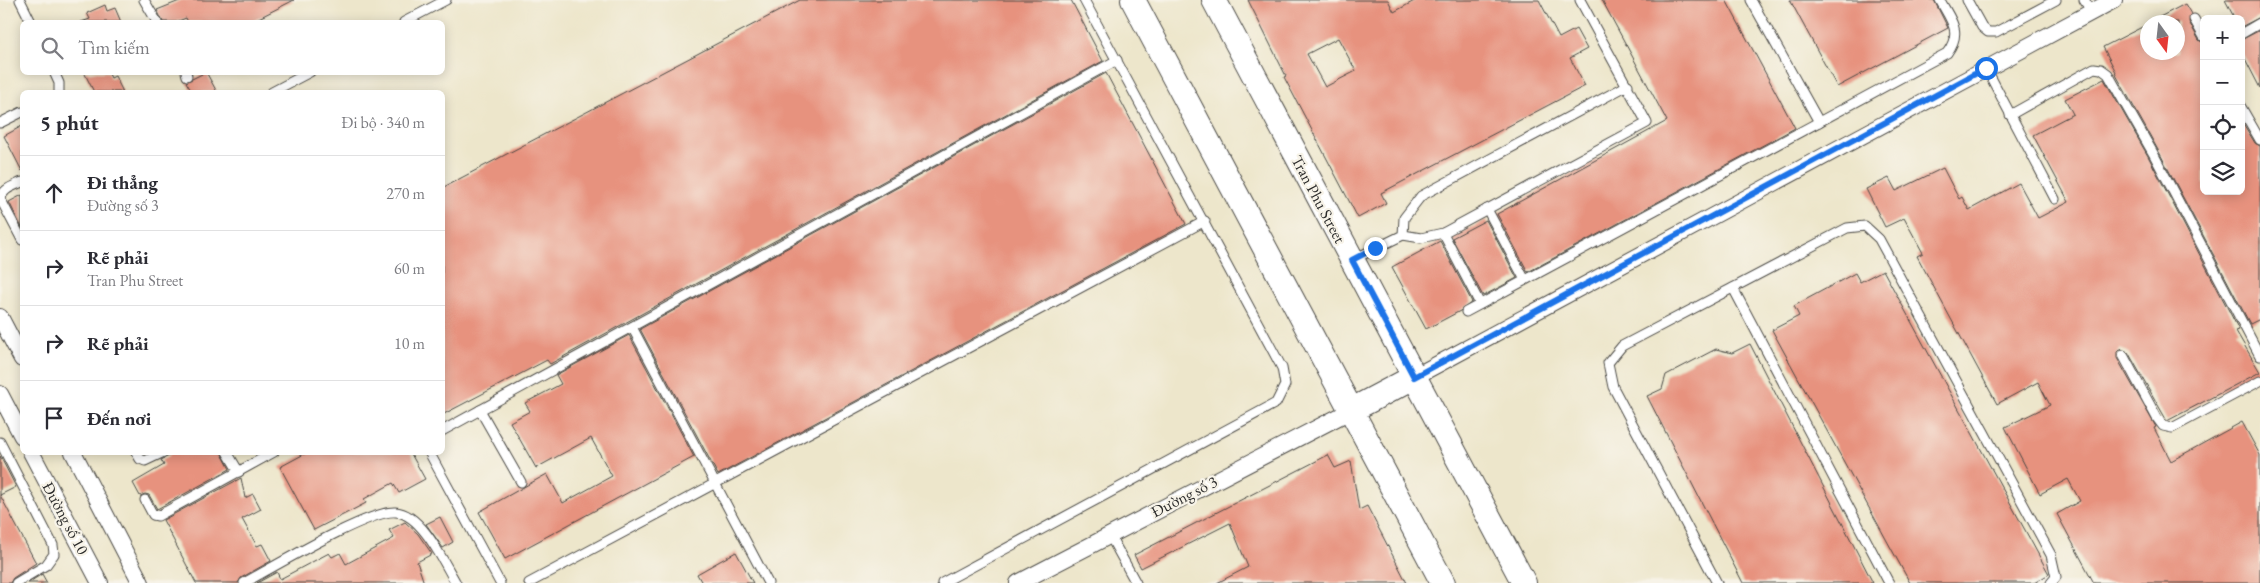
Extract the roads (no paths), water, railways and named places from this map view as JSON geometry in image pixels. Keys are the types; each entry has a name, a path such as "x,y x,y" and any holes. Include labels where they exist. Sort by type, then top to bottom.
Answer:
{"main road":[{"path":"1133,0 1443,583"},
{"name":"Tran Phu Street","path":"1214,0 1524,583"},
{"path":"1350,410 1414,377"}],"street":[{"path":"1414,377 1986,68 2088,6 2114,0"},
{"path":"0,317 20,354"},
{"path":"0,394 20,432"},
{"name":"Đường số 3","path":"1018,583 1350,410"},
{"name":"Đường số 10","path":"33,455 100,583"},
{"path":"75,455 141,583"}],"lane":[{"path":"20,0 30,20"},
{"path":"144,0 156,20"},
{"path":"408,20 446,0"},
{"path":"942,583 1276,402 1285,385 1282,368 1205,221 1084,0"},
{"path":"1352,260 1403,234 1421,238 1442,232 1647,123 1580,0"},
{"path":"1751,0 1819,122"},
{"path":"1466,312 1947,53 1955,42 1954,26 1940,0"},
{"path":"1967,0 1982,27 1988,32 1996,32 2056,0"},
{"path":"2194,19 2200,29"},
{"path":"2245,32 2260,23"},
{"path":"445,429 1118,60"},
{"path":"1986,68 2055,198"},
{"path":"2010,115 2094,68 2102,69 2108,74 2158,162 2260,356"},
{"path":"55,75 59,83 59,90"},
{"path":"276,90 304,75"},
{"path":"1403,234 1404,218 1421,196 1628,85"},
{"path":"0,123 20,113"},
{"path":"2245,114 2260,140"},
{"path":"20,183 4,191 1,195 1,200 20,236"},
{"path":"1487,209 1525,280"},
{"path":"529,583 1205,221"},
{"path":"1716,583 1613,387 1608,363 1622,346 1847,228 1865,226 1879,239 2051,555 2056,577 2051,583"},
{"path":"1442,232 1480,304"},
{"path":"1733,288 1889,583"},
{"path":"632,327 768,583"},
{"path":"2123,355 2157,418 2164,426 2172,428 2260,381"},
{"path":"480,410 521,482"},
{"path":"0,442 53,545 54,554 46,565 16,583"},
{"path":"138,455 140,459 145,461 158,455"},
{"path":"229,455 239,472"},
{"path":"145,500 153,515 158,516 269,455"},
{"path":"431,455 500,583"},
{"path":"244,583 369,517 396,512 417,522 430,538 456,583"},
{"path":"1109,534 1136,583"}]}
